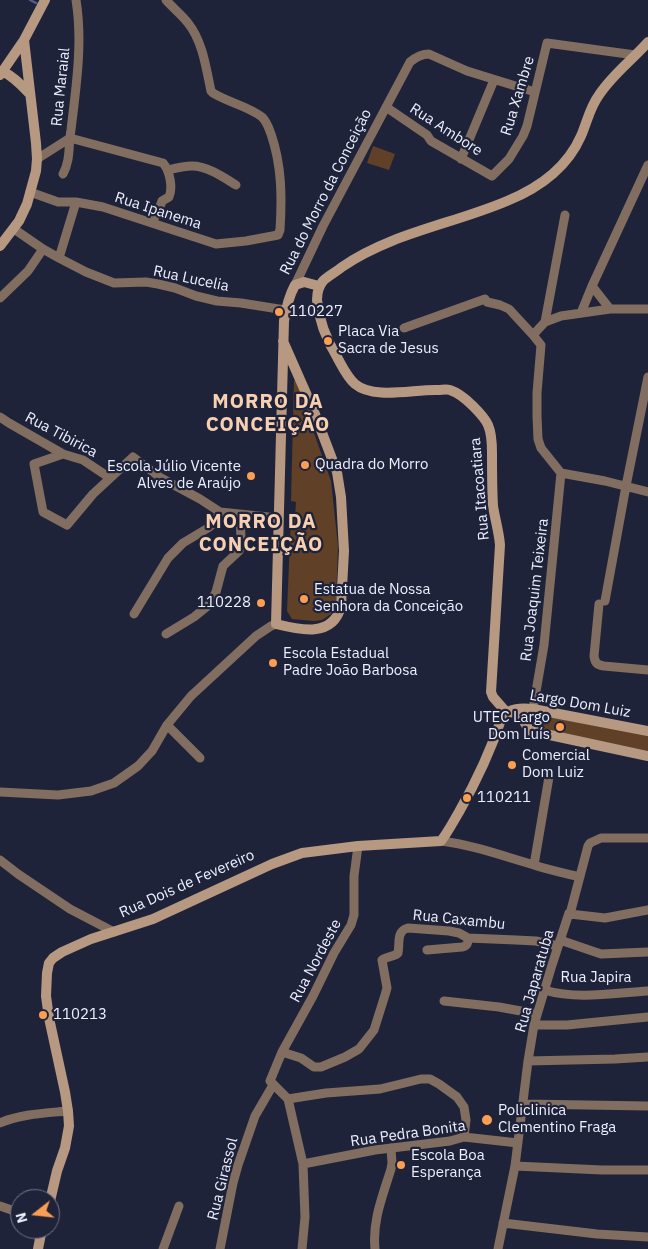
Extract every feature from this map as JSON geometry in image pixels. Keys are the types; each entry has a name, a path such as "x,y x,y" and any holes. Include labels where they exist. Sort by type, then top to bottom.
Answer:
{"street":[{"path":"30,94 17,80 1,72 24,40 45,0"},
{"name":"Rua Maraial","path":"37,159 70,138 80,41 76,0"},
{"name":"Rua Ipanema","path":"30,192 58,202 76,202 103,207 216,244 246,242 278,235 282,197 280,171 275,146 268,126 258,115 243,106 216,95 211,90 202,53 195,34 187,21 166,0"},
{"path":"0,246 19,221 27,204 36,171 37,159 24,40"},
{"path":"295,285 304,282 319,286 327,278 374,249 486,210 542,184 568,158 577,144 595,101 607,84 648,42"},
{"name":"Rua Xambre","path":"492,176 509,159 523,136 547,43 635,55"},
{"name":"Rua do Morro da Conceição","path":"283,341 313,409 336,472 341,497 344,566 341,606 339,614 333,622 323,628 316,629 292,628 276,624 283,341 285,310 291,292 323,226 410,62 419,56 429,54 467,71 494,80"},
{"path":"461,159 494,80 535,92"},
{"name":"Rua Ambore","path":"386,107 428,135 431,141 492,176"},
{"path":"63,174 68,161 70,138 163,163 168,170 171,188 170,195 161,204 152,223"},
{"path":"581,313 648,165"},
{"path":"168,170 192,166 200,167 236,185"},
{"path":"60,258 76,202"},
{"path":"545,322 564,215"},
{"name":"Rua Lucelia","path":"14,229 43,249 86,272 114,282 146,282 175,288 217,301 285,310"},
{"path":"0,298 28,271 43,249"},
{"name":"Rua Itacoatiara","path":"319,286 317,296 324,331 336,356 355,384 372,392 449,390 458,393 478,410 489,427 492,440 493,506 500,545 491,692 507,713"},
{"path":"592,286 610,308"},
{"path":"404,328 485,299 487,302 509,309 541,345 536,416 538,439 541,448 561,473 580,475 648,492"},
{"path":"533,335 545,322 561,316 610,308 648,310"},
{"path":"648,377 602,603 594,656 598,665 648,670"},
{"name":"Rua Tibirica","path":"0,417 63,454 83,460 110,478"},
{"path":"63,454 34,464 43,512 67,525 93,494 133,457 161,478 220,512 278,518"},
{"name":"Rua Joaquim Teixeira","path":"532,709 544,645 561,473"},
{"path":"134,614 168,558 183,543 214,523 220,512"},
{"path":"166,634 194,617 210,604 216,592 223,566 239,550 241,538 240,514"},
{"path":"0,792 58,795 97,790 114,783 138,766 152,751 167,725 191,696 256,636 276,624"},
{"name":"Largo Dom Luiz","path":"507,713 517,709 532,709 648,731"},
{"path":"532,709 529,730 648,756"},
{"path":"441,841 467,798 502,717 507,713"},
{"name":"Largo Dom Luiz","path":"507,713 519,715 529,730"},
{"path":"167,725 200,758"},
{"path":"534,865 549,777"},
{"name":"Rua Japaratuba","path":"498,1249 515,1166 534,1025 559,943 570,914 588,846 590,842 601,838 648,838"},
{"name":"Rua Dois de Fevereiro","path":"53,1189 67,1142 69,1126 68,1111 47,1007 46,982 49,963 62,952 91,939 153,919 246,875 302,853 358,846 441,841 479,849 580,877"},
{"name":"Rua Nordeste","path":"271,1083 282,1052 334,953 352,925 354,915 354,876 358,846"},
{"path":"0,860 70,909 114,932"},
{"path":"570,914 605,918 648,910"},
{"name":"Rua Caxambu","path":"282,1052 301,1058 314,1067 321,1067 359,1049 374,1030 387,988 382,960 398,953 402,930 408,928 449,931 459,933 468,938 559,943 601,954 648,952"},
{"path":"427,950 466,946 468,938"},
{"name":"Rua Japira","path":"544,990 572,995 648,991"},
{"path":"444,1001 506,1008 537,1014"},
{"path":"534,1025 567,1025 648,1018"},
{"path":"528,1061 648,1057"},
{"path":"288,1099 326,1093 380,1089 430,1079 457,1098 464,1107 466,1120 464,1138"},
{"path":"271,1083 288,1099 303,1164 305,1217 302,1249"},
{"name":"Rua Girassol","path":"220,1249 238,1165 255,1116 271,1083"},
{"path":"523,1104 648,1106"},
{"path":"0,1123 26,1116 68,1111"},
{"name":"Rua Pedra Bonita","path":"303,1164 391,1148 464,1138 518,1143"},
{"path":"375,1249 376,1217 392,1169 391,1148"},
{"path":"515,1166 648,1170"},
{"path":"163,1249 179,1206"},
{"path":"503,1223 597,1234 648,1237"}],"shaded area":[{"path":"373,146 395,154 389,170 367,163"},
{"path":"296,379 331,481 338,546 335,607 331,614 322,620 314,621 292,619 287,611 291,517 295,517 296,502 291,501 294,381"},
{"path":"544,716 648,735 648,751 540,729 541,720"}],"waterway":[{"path":"30,0 36,3"}],"place":[{"name":"110227","path":"279,312"},
{"name":"Placa Via Sacra de Jesus","path":"328,341"},
{"name":"Quadra do Morro","path":"305,465"},
{"name":"Escola Júlio Vicente Alves de Araújo","path":"251,476"},
{"name":"Estatua de Nossa Senhora da Conceição","path":"304,599"},
{"name":"110228","path":"261,603"},
{"name":"Escola Estadual Padre João Barbosa","path":"273,663"},
{"name":"UTEC Largo Dom Luís","path":"560,727"},
{"name":"Comercial Dom Luiz","path":"512,765"},
{"name":"110211","path":"467,798"},
{"name":"110213","path":"43,1015"},
{"name":"Policlinica Clementino Fraga","path":"487,1120"},
{"name":"Escola Boa Esperança","path":"401,1165"}],"district":[{"name":"MORRO DA CONCEIÇÃO","path":"268,414"},
{"name":"MORRO DA CONCEIÇÃO","path":"261,534"}]}
